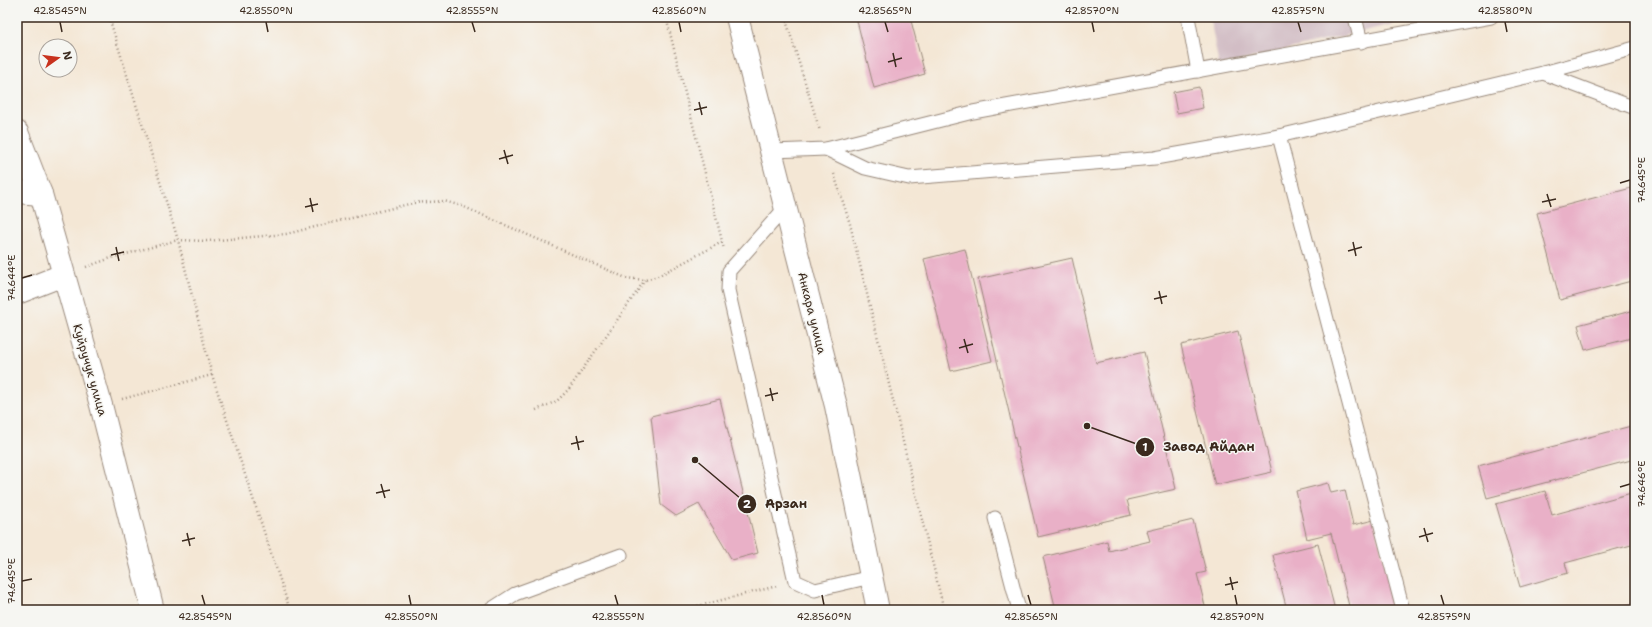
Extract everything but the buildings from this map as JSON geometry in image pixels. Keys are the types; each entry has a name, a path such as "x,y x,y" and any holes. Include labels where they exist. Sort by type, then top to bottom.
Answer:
{"main road":[{"name":"Анкара улица","path":"738,17 836,406 878,610"},
{"name":"Куйручук улица","path":"17,132 41,194 101,405 153,610"},
{"path":"17,192 41,194"},
{"path":"17,293 63,275"}],"lane":[{"path":"1188,17 1198,71"},
{"path":"1355,17 1361,42"},
{"path":"772,151 826,148 973,112 1492,17"},
{"path":"826,148 865,168 909,178 1155,158 1279,136 1543,73 1635,48"},
{"path":"1543,73 1635,108"},
{"path":"1279,136 1403,610"},
{"path":"785,208 729,271 728,290 795,581 815,590 871,577"},
{"path":"995,518 1019,610"},
{"path":"490,610 516,594 621,555"}],"path":[{"path":"109,17 178,240 212,375 290,610"},
{"path":"666,17 729,271"},
{"path":"785,17 850,224 944,610"},
{"path":"110,258 178,240 208,241 286,234 414,203 444,201 462,206 626,278 645,280 658,276 722,242"},
{"path":"536,410 557,401 569,389 645,280"},
{"path":"101,405 212,375"},
{"path":"682,610 795,581"}],"shaded area":[{"path":"1210,17 1422,17 1219,66"}],"place":[{"name":"Завод Айдан","path":"1087,426"},
{"name":"Арзан","path":"695,460"}]}
